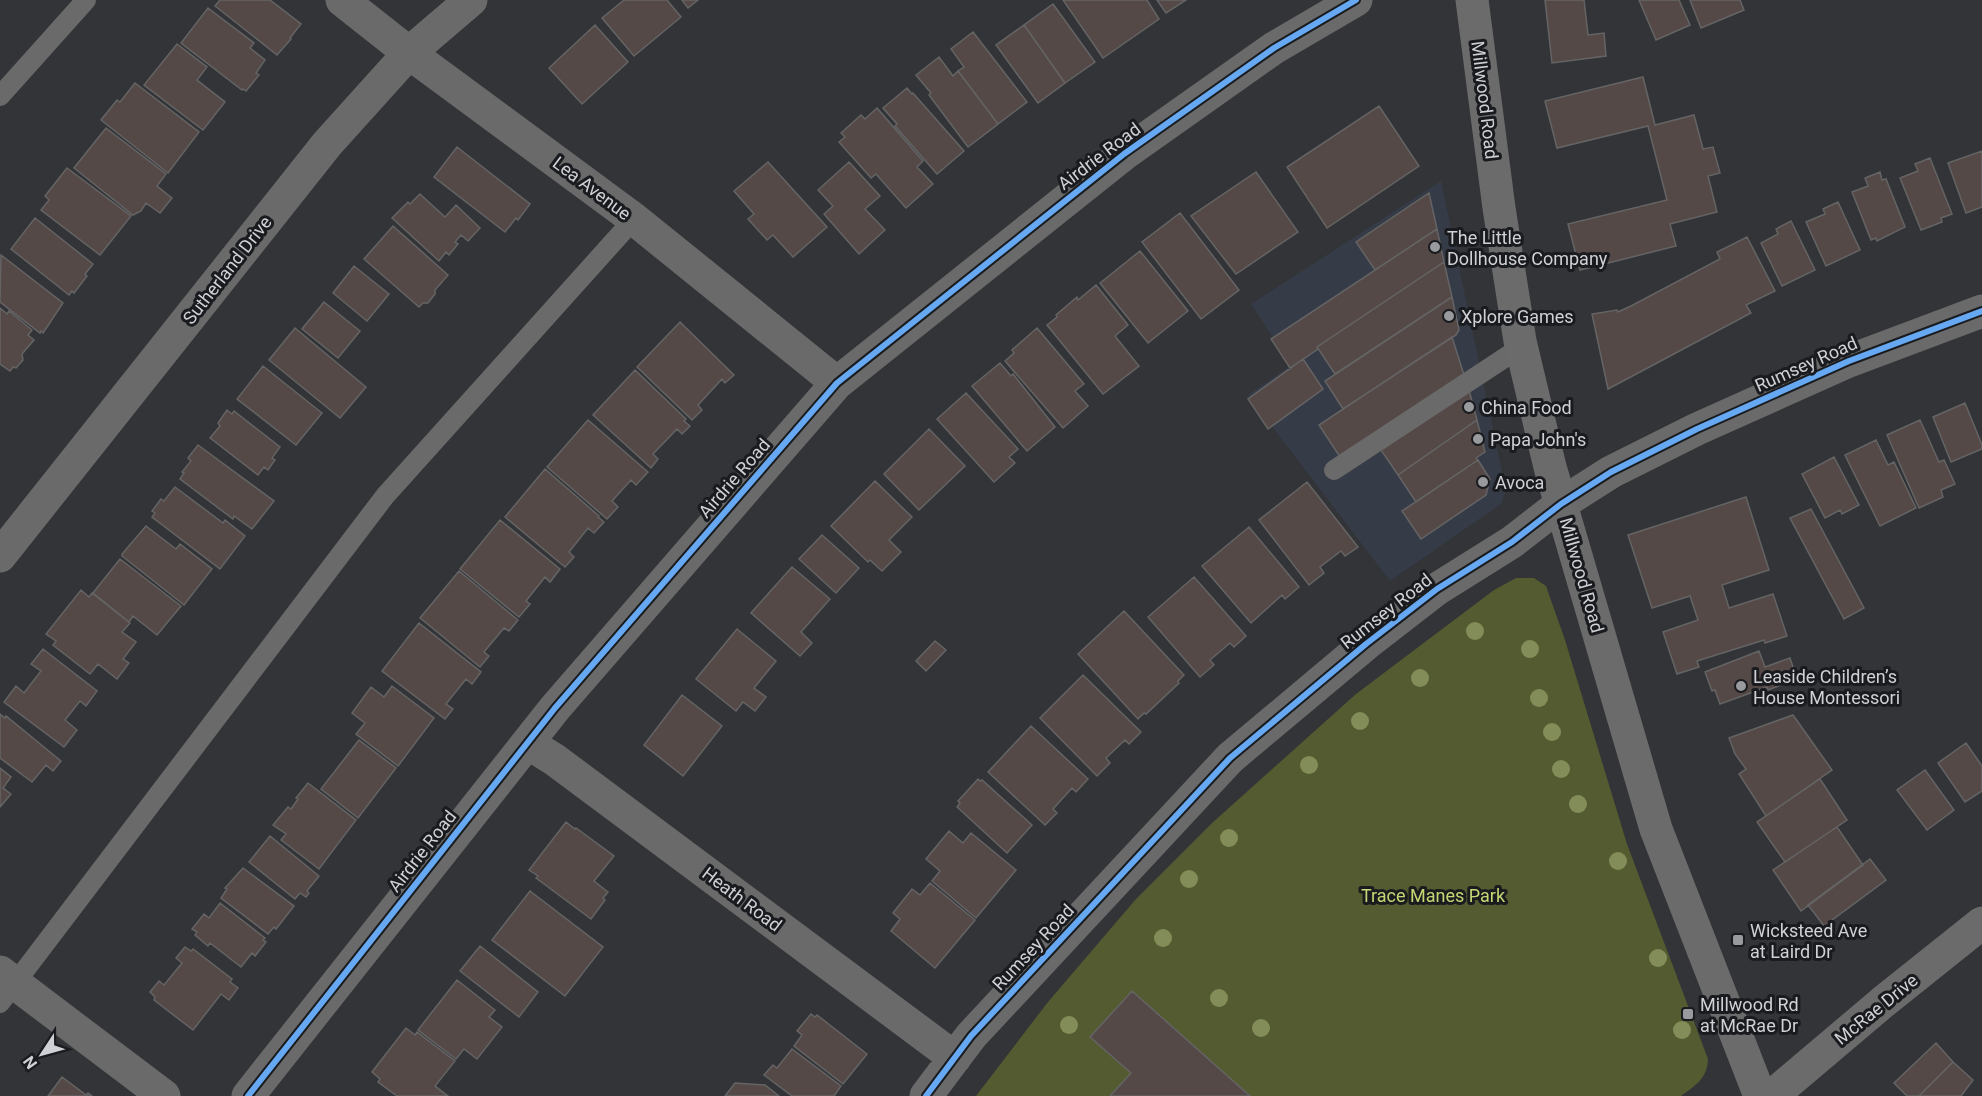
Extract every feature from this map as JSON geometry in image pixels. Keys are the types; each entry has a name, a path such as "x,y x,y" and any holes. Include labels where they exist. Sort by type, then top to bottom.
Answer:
{"street":[{"name":"Lea Avenue","path":"342,0 409,53 634,219 837,383"},
{"name":"Sutherland Drive","path":"0,556 327,144 409,53 471,0"},
{"name":"Airdrie Road","path":"248,1096 555,708 837,383 1124,154 1274,48 1356,0"},
{"name":"Millwood Road","path":"1472,0 1499,208 1521,347 1550,467 1656,829 1760,1096"},
{"name":"Rumsey Road","path":"926,1096 971,1036 1230,758 1366,644 1437,589 1512,542 1562,504 1611,472 1697,429 1849,361 1982,311"},
{"name":"Heath Road","path":"528,742 955,1058"},
{"name":"McRae Drive","path":"1772,1096 1883,1002 1982,923"},
{"path":"5,986 164,1096"}],"lane":[{"path":"0,96 86,0"},
{"path":"5,986 385,496 634,219"},
{"path":"1334,470 1521,347"}],"shaded area":[{"path":"1441,181 1506,491 1501,504 1390,581 1248,395 1291,365 1251,304"}],"green space":[{"name":"Trace Manes Park","path":"1516,578 1534,578 1546,586 1565,640 1627,844 1708,1059 1703,1077 1696,1085 1681,1096 976,1096 1048,1002 1136,899 1211,824 1356,694 1494,590"}],"building":[{"path":"220,0 270,0 301,24 277,55 215,6"},
{"path":"624,0 667,0 681,17 634,56 602,18"},
{"path":"682,0 698,0 688,8"},
{"path":"1063,0 1147,0 1159,19 1103,58"},
{"path":"1157,0 1186,0 1166,13"},
{"path":"1545,0 1584,0 1588,35 1604,33 1606,56 1552,63"},
{"path":"1639,0 1679,0 1690,25 1656,40"},
{"path":"1690,0 1740,0 1744,10 1701,28"},
{"path":"1053,4 1095,62 1065,83 1024,25"},
{"path":"208,8 254,43 250,48 265,60 256,73 259,75 246,91 181,43"},
{"path":"595,25 628,62 582,104 549,68"},
{"path":"1024,25 1065,83 1038,103 996,45"},
{"path":"973,32 1027,102 998,124 958,71 964,67 951,49"},
{"path":"177,44 207,67 197,80 225,102 203,130 144,85"},
{"path":"939,57 953,76 958,71 998,124 968,147 916,75"},
{"path":"1643,77 1655,125 1694,115 1703,149 1713,147 1720,173 1708,176 1717,212 1670,224 1676,246 1580,270 1568,224 1667,200 1648,126 1557,148 1545,101"},
{"path":"135,83 199,132 168,173 101,120 117,100 120,102"},
{"path":"907,88 964,151 937,174 895,126 897,124 883,108"},
{"path":"1379,106 1419,166 1327,228 1287,167"},
{"path":"877,108 923,161 917,167 933,184 906,208 876,174 871,178 839,142 845,137 841,133 861,115 865,119"},
{"path":"106,128 166,174 157,186 172,198 160,213 146,203 141,211 133,215 74,168"},
{"path":"457,147 530,204 505,232 434,177"},
{"path":"1982,151 1982,207 1966,213 1948,163"},
{"path":"1930,158 1952,214 1941,218 1942,222 1921,230 1900,178 1918,171 1915,164"},
{"path":"768,162 827,227 793,257 773,235 767,240 748,219 754,214 734,191"},
{"path":"849,162 880,196 865,209 885,230 859,254 824,214 833,206 818,190"},
{"path":"67,168 131,216 100,255 41,210 49,200 45,196"},
{"path":"1256,172 1298,232 1236,274 1191,216"},
{"path":"1880,172 1882,180 1886,179 1905,227 1877,241 1876,238 1871,240 1852,192 1868,186 1865,178"},
{"path":"1429,193 1437,229 1375,270 1356,242"},
{"path":"420,194 445,217 456,205 480,228 468,241 461,235 455,242 458,244 449,255 446,252 439,261 392,218"},
{"path":"1838,202 1860,250 1826,266 1806,222 1825,214 1823,209"},
{"path":"1180,213 1239,290 1201,319 1142,242"},
{"path":"35,218 93,264 74,293 72,291 69,295 11,249"},
{"path":"1791,221 1815,270 1782,286 1761,243 1778,234 1776,229"},
{"path":"393,226 448,275 435,290 435,294 428,303 423,303 419,307 364,259"},
{"path":"1437,229 1444,262 1317,347 1318,349 1290,368 1271,339"},
{"path":"1747,237 1775,291 1746,305 1751,313 1608,389 1592,314 1617,310 1618,312 1631,306 1720,259 1717,252"},
{"path":"1140,251 1188,311 1148,343 1100,283"},
{"path":"1,255 63,303 43,333 0,302"},
{"path":"1444,262 1452,297 1335,374 1317,347"},
{"path":"354,266 389,294 367,321 333,293"},
{"path":"1096,285 1128,325 1115,336 1139,366 1103,394 1047,325 1077,297 1078,300"},
{"path":"1452,297 1459,330 1456,335 1343,409 1325,381"},
{"path":"324,302 360,331 338,358 302,329"},
{"path":"0,308 7,314 9,311 32,330 28,335 34,340 22,354 23,360 10,371 0,364"},
{"path":"680,322 734,375 725,383 722,379 698,405 702,410 692,420 637,367"},
{"path":"295,328 366,387 340,418 269,360"},
{"path":"1037,328 1084,384 1075,391 1088,406 1063,428 1005,361 1014,353 1012,350"},
{"path":"1452,337 1464,375 1340,457 1319,425"},
{"path":"1303,359 1323,389 1268,429 1248,399"},
{"path":"1000,363 1011,376 1013,374 1055,427 1027,451 972,386"},
{"path":"263,366 322,413 296,445 237,399"},
{"path":"635,370 686,419 684,421 690,426 682,434 677,429 653,454 658,459 651,468 593,415"},
{"path":"1469,390 1477,420 1398,475 1381,450"},
{"path":"966,393 1018,449 1009,457 1015,463 994,482 937,419"},
{"path":"1965,403 1982,449 1951,462 1933,417"},
{"path":"227,410 232,414 234,411 280,447 272,458 275,460 268,470 264,467 258,475 210,438 220,426 218,423"},
{"path":"588,420 648,472 636,485 631,480 612,501 618,507 607,519 547,467"},
{"path":"1477,420 1485,452 1476,458 1478,460 1416,502 1398,475"},
{"path":"1920,420 1939,462 1944,460 1955,484 1941,490 1943,497 1919,508 1887,435"},
{"path":"929,429 965,466 919,510 884,474"},
{"path":"1876,440 1888,465 1894,462 1916,508 1880,526 1845,455"},
{"path":"198,445 274,501 252,529 234,516 233,519 180,479 184,473 182,472 191,461 188,458"},
{"path":"1834,457 1859,505 1842,514 1840,510 1825,518 1802,474"},
{"path":"1478,460 1490,479 1486,495 1421,539 1402,511"},
{"path":"545,469 604,522 594,533 588,528 569,552 574,557 565,567 505,517"},
{"path":"875,481 912,517 889,540 901,552 882,571 870,560 868,562 831,526"},
{"path":"1307,482 1358,547 1345,556 1341,551 1320,567 1324,573 1309,585 1259,520"},
{"path":"175,487 223,523 225,520 245,536 220,569 152,517 155,513 152,511 161,499 164,501"},
{"path":"1746,497 1769,570 1722,585 1729,608 1773,594 1787,636 1765,643 1764,640 1697,661 1699,667 1677,674 1663,632 1698,620 1690,596 1652,608 1628,535"},
{"path":"1811,509 1864,608 1844,619 1790,518"},
{"path":"500,520 560,569 550,582 545,577 526,601 530,604 519,617 460,569"},
{"path":"146,526 176,549 180,544 212,569 184,605 122,556"},
{"path":"1249,527 1299,587 1285,599 1282,595 1251,623 1202,566"},
{"path":"822,535 859,568 836,593 799,559"},
{"path":"120,559 181,606 157,635 133,616 129,622 93,593"},
{"path":"792,567 830,599 801,632 812,643 800,656 751,613"},
{"path":"459,571 518,620 509,631 504,628 484,652 489,656 480,667 420,618"},
{"path":"1194,577 1246,636 1234,647 1230,643 1210,660 1214,665 1200,677 1148,617"},
{"path":"81,590 89,597 92,593 130,623 122,632 136,642 123,659 129,663 117,679 98,664 90,674 53,645 56,641 46,634"},
{"path":"1124,611 1184,675 1178,681 1179,683 1138,719 1078,654"},
{"path":"419,623 481,672 472,684 466,679 446,704 453,709 445,719 382,671"},
{"path":"737,629 776,661 754,688 766,697 755,711 743,702 736,711 696,679"},
{"path":"935,641 946,650 926,671 916,661"},
{"path":"43,649 97,691 86,706 80,701 65,720 77,730 64,747 4,702 16,686 24,693 41,671 31,664"},
{"path":"1759,651 1765,667 1790,658 1797,679 1720,704 1705,672"},
{"path":"1083,675 1141,732 1129,744 1125,740 1106,758 1110,763 1097,776 1040,718"},
{"path":"392,686 434,718 398,766 356,734 365,723 352,713 371,687 384,697"},
{"path":"682,695 722,726 683,776 644,745"},
{"path":"0,714 5,718 6,716 61,761 53,771 46,765 32,782 0,758"},
{"path":"1793,715 1832,770 1766,816 1739,774 1746,769 1735,754 1729,738"},
{"path":"1031,726 1088,779 1076,792 1072,788 1053,809 1057,813 1045,825 988,772"},
{"path":"359,740 396,768 358,818 321,789"},
{"path":"1966,743 1982,766 1982,791 1965,802 1938,763"},
{"path":"0,768 11,777 3,788 11,794 0,807"},
{"path":"1925,770 1954,810 1927,830 1897,790"},
{"path":"978,779 982,780 1032,825 1007,853 957,807 960,803 958,801"},
{"path":"1820,779 1847,820 1785,862 1757,822"},
{"path":"308,783 356,820 319,869 281,840 286,834 273,825 288,807 291,809 298,799 296,798"},
{"path":"566,822 614,856 594,881 608,892 591,919 536,878 538,876 529,870"},
{"path":"1837,827 1863,865 1801,911 1773,870"},
{"path":"949,831 963,843 971,833 1016,870 976,918 932,881 940,871 926,859"},
{"path":"270,836 319,876 307,891 309,893 306,897 300,893 295,899 249,862"},
{"path":"1870,859 1886,880 1824,926 1808,905"},
{"path":"243,868 294,906 276,929 274,927 268,934 221,898 227,889 225,888"},
{"path":"930,883 975,920 935,968 891,931 900,919 893,913 912,889 920,895"},
{"path":"530,891 603,947 565,996 492,940"},
{"path":"220,903 265,938 263,940 266,942 255,956 252,953 241,967 210,943 208,946 195,935 197,932 192,929 204,914 209,918"},
{"path":"480,946 538,992 519,1017 460,971"},
{"path":"185,947 191,951 193,949 232,979 230,982 238,988 229,1000 221,994 193,1030 154,1000 155,997 150,992 159,981 164,985 182,963 176,958"},
{"path":"457,980 495,1010 489,1017 502,1027 477,1059 464,1049 456,1059 418,1030"},
{"path":"1132,991 1250,1096 1110,1096 1131,1073 1090,1037"},
{"path":"811,1014 815,1017 817,1015 867,1054 843,1084 794,1046 802,1035 797,1031"},
{"path":"406,1028 415,1035 417,1032 455,1061 435,1086 448,1096 397,1096 378,1082 380,1079 372,1072"},
{"path":"1936,1043 1953,1062 1919,1096 1907,1096 1894,1083"},
{"path":"792,1049 841,1086 834,1096 792,1096 764,1075 773,1065 777,1068"},
{"path":"1953,1062 1973,1080 1961,1096 1919,1096"},
{"path":"62,1077 86,1095 88,1093 92,1096 48,1096"},
{"path":"735,1083 765,1085 779,1096 725,1096"}],"cycle path":[{"path":"248,1096 555,708 837,383 1124,154 1274,48 1356,0"},
{"path":"926,1096 971,1036 1230,758 1366,644 1437,589 1512,542 1561,504 1611,472 1697,429 1849,361 1982,311"}],"place":[{"name":"The Little Dollhouse Company","path":"1435,247"},
{"name":"Xplore Games","path":"1449,316"},
{"name":"China Food","path":"1469,407"},
{"name":"Papa John's","path":"1478,439"},
{"name":"Avoca","path":"1483,482"},
{"name":"Leaside Children’s House Montessori","path":"1741,686"},
{"name":"Wicksteed Ave at Laird Dr","path":"1738,940"},
{"name":"Millwood Rd at McRae Dr","path":"1688,1014"}]}
